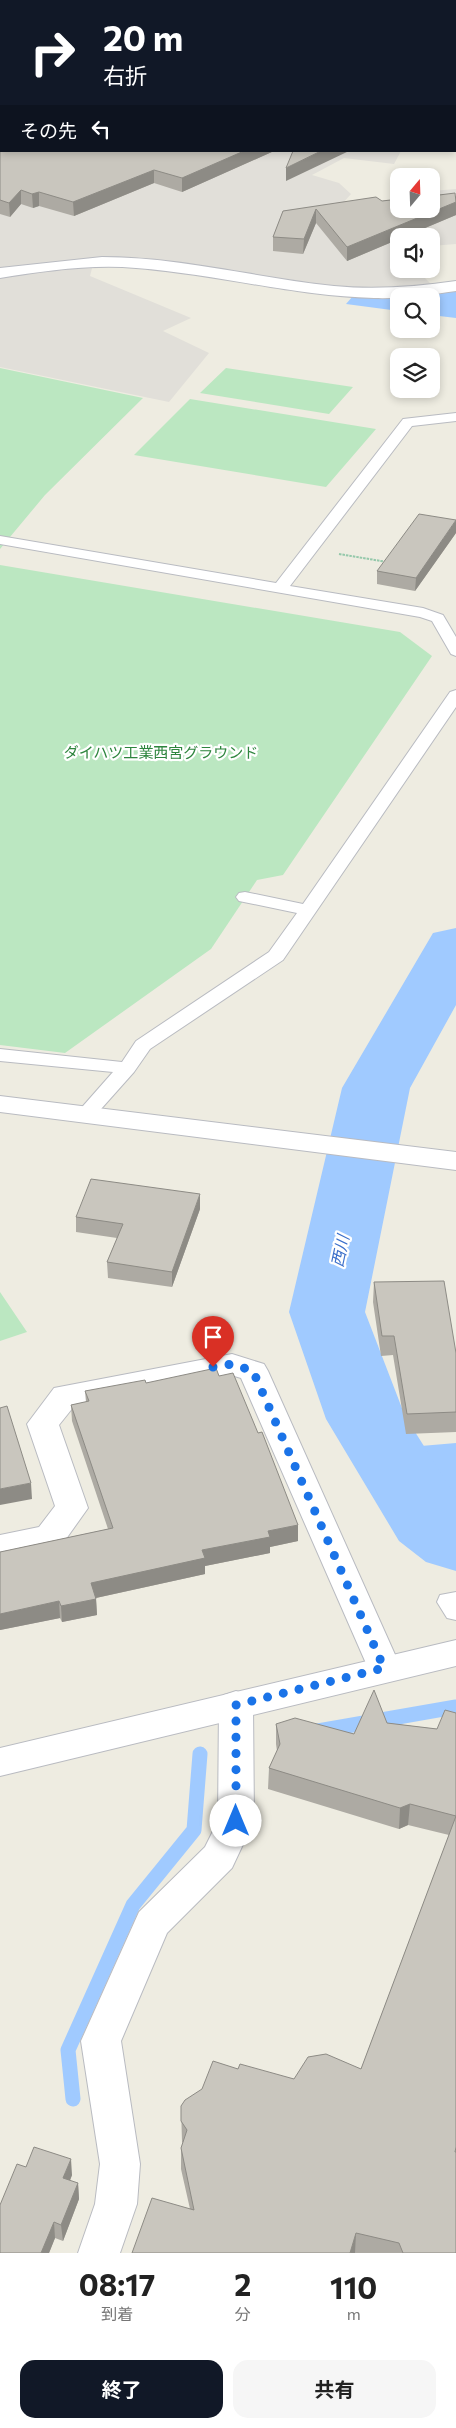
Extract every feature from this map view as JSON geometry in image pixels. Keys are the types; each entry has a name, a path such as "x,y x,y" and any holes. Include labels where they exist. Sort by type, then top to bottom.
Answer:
{"street":[{"path":"0,273 53,266 136,263 331,292 384,293 439,290 456,286"},
{"path":"0,1104 456,1161"},
{"path":"0,1547 49,1537 72,1508 43,1424 65,1396 232,1364 253,1371 384,1668"},
{"path":"0,1762 384,1668 456,1653"},
{"path":"99,2253 116,2204 120,2164 101,2041 152,1923 219,1857 236,1821 236,1705"}],"lane":[{"path":"281,588 308,549 408,422 456,417"},
{"path":"0,540 423,613 438,618 456,651"},
{"path":"86,1114 127,1068 143,1045 276,956 456,695"},
{"path":"245,897 307,910"},
{"path":"0,1055 127,1068"},
{"path":"456,1600 450,1602 456,1611"}],"path":[{"path":"308,549 387,562 361,602"}],"shaded area":[{"path":"0,152 400,152 394,164 344,158 312,175 339,183 351,194 342,204 390,204 390,218 440,218 440,190 456,189 456,244 440,245 440,228 390,228 390,278 425,278 432,285 389,289 325,285 139,257 95,257 90,276 191,318 163,331 209,353 169,402 0,367"}],"green space":[{"path":"0,368 143,398 45,495 0,549"},
{"path":"226,368 353,387 329,414 200,393"},
{"path":"190,399 376,429 326,487 134,455"},
{"name":"ダイハツ工業西宮グラウンド","path":"0,565 400,632 432,656 283,875 257,880 211,949 65,1053 0,1045"},
{"path":"0,1292 27,1332 0,1341"}],"water":[{"path":"456,290 456,318 440,316 440,291"},
{"path":"390,294 390,310 346,304 353,296"},
{"path":"456,1443 456,1509 442,1500 421,1446"}],"building":[{"path":"0,152 242,152 182,178 154,170 73,202 39,192 32,194 21,190 9,203 0,200"},
{"path":"293,152 319,152 286,168"},
{"path":"455,193 456,202 440,209 440,195"},
{"path":"376,197 382,201 390,200 390,218 417,218 347,247 316,209 304,239 273,237 283,211"},
{"path":"419,514 456,520 416,578 377,571"},
{"path":"91,1179 200,1194 172,1272 107,1262 123,1224 76,1217"},
{"path":"444,1281 456,1353 456,1412 407,1414 394,1336 382,1336 374,1282"},
{"path":"216,1368 219,1376 233,1373 258,1433 262,1432 298,1525 268,1531 270,1537 202,1550 205,1558 91,1583 96,1599 61,1606 59,1601 0,1614 0,1552 113,1528 71,1405 89,1401 85,1391 145,1380 146,1383"},
{"path":"7,1406 31,1483 0,1489 0,1408"},
{"path":"374,1690 387,1723 437,1729 445,1710 456,1713 456,1816 410,1804 400,1808 269,1768 280,1744 276,1724 295,1718 354,1734"},
{"path":"456,1816 456,2253 403,2253 399,2243 356,2233 350,2253 132,2253 152,2198 194,2210 181,2148 187,2130 181,2121 181,2106 185,2100 202,2089 213,2061 238,2069 240,2064 294,2079 308,2057 326,2054 361,2069"},
{"path":"34,2147 71,2159 63,2178 78,2183 61,2225 54,2222 41,2253 0,2253 0,2205 17,2164 26,2167"}],"waterway":[{"name":"西川","path":"456,947 376,1088 327,1312 366,1419 428,1520 456,1540"},
{"path":"318,1731 456,1707"},
{"path":"73,2099 68,2050 133,1905 194,1830 200,1754"}],"route":[{"path":"213,1367 232,1364 253,1371 384,1668 236,1705 236,1821"}]}
